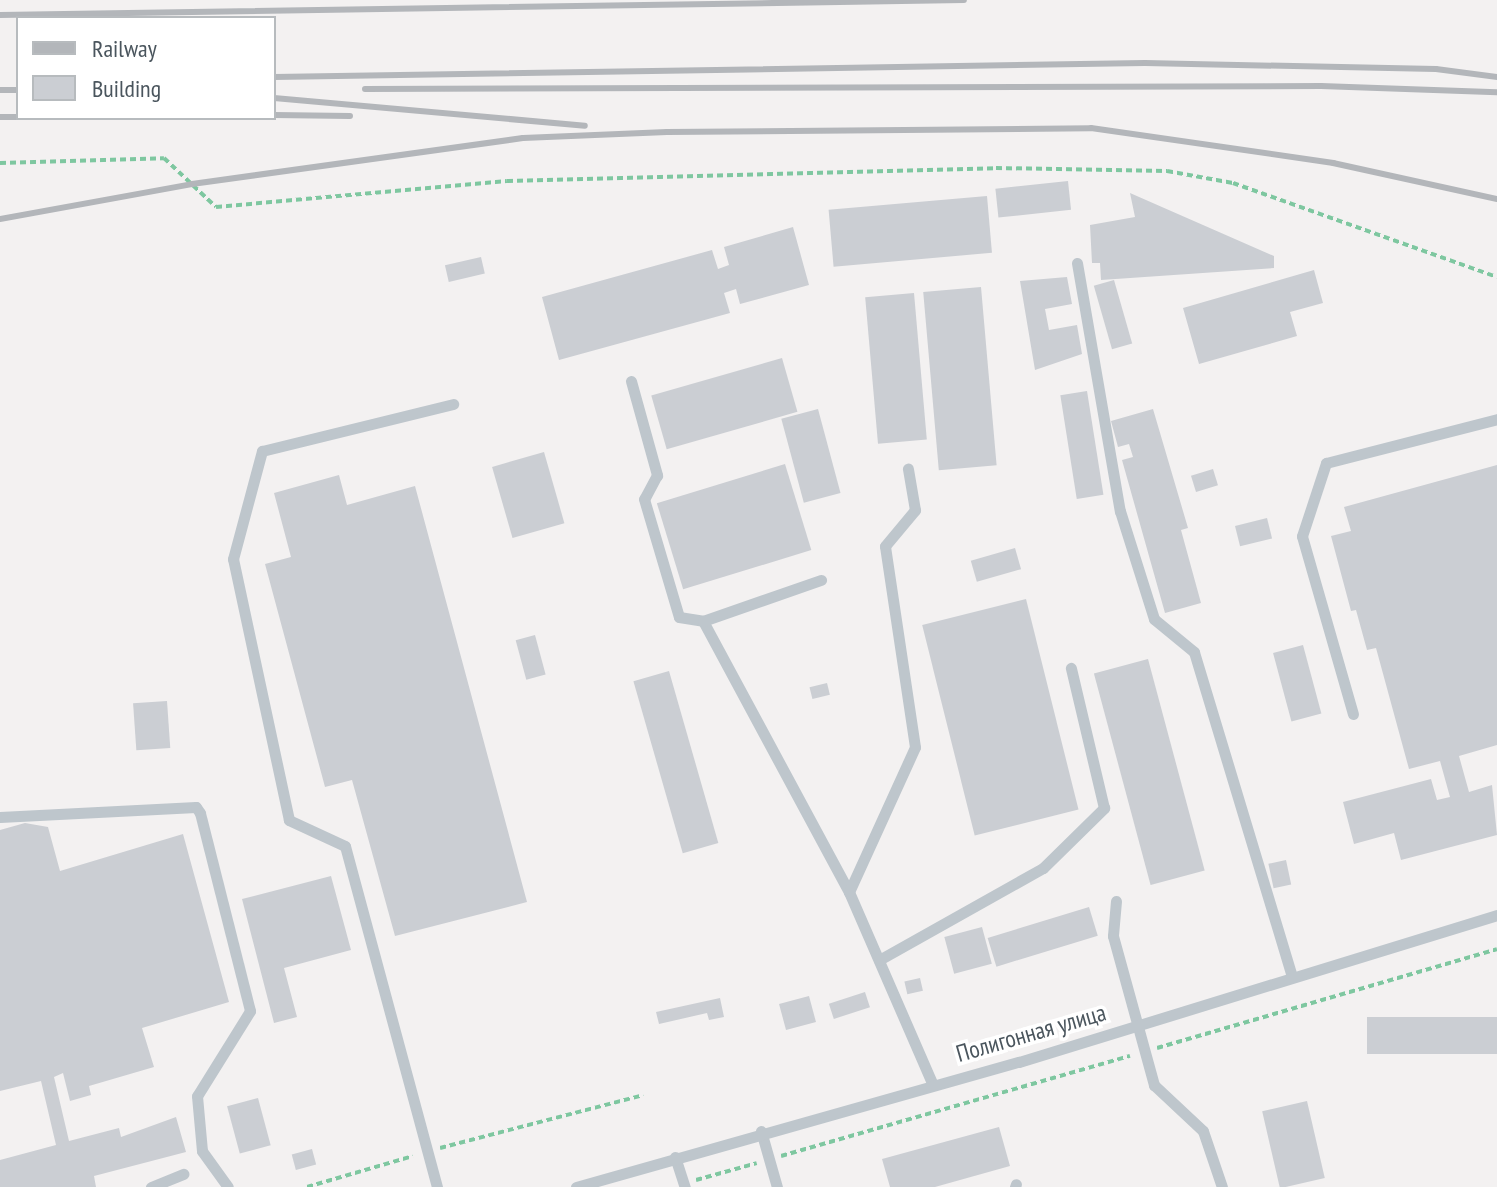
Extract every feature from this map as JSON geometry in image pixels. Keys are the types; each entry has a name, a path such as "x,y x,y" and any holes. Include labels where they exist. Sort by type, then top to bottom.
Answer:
{"lane":[{"path":"1077,263 1120,511 1154,619 1194,652 1292,976"},
{"path":"631,381 657,475 644,499 679,617 703,621 821,580"},
{"path":"437,1187 345,846 289,820 233,559 262,451 453,404"},
{"path":"1353,714 1302,536 1326,463 1497,419"},
{"path":"849,892 915,747 885,546 915,510 908,469"},
{"path":"703,621 849,892 932,1083"},
{"path":"879,960 1043,868 1104,808 1071,668"},
{"path":"0,817 196,807 200,813 250,1011 197,1096 202,1151 228,1187"},
{"path":"1116,901 1113,936 1134,1026 1154,1085 1203,1131 1222,1187"},
{"name":"Полигонная улица","path":"576,1187 761,1131 1134,1026 1497,915"},
{"path":"761,1131 777,1187"},
{"path":"675,1157 685,1185"},
{"path":"151,1187 184,1174"}],"path":[{"path":"0,163 164,158 216,207 507,181 996,168 1167,171 1233,183 1497,277"},
{"path":"685,1185 1497,949"},
{"path":"307,1187 643,1095"}],"building":[{"path":"1068,181 1071,210 998,217 995,189"},
{"path":"1130,193 1274,256 1274,268 1101,280 1100,263 1092,263 1090,225 1135,217"},
{"path":"987,196 992,253 834,267 829,210"},
{"path":"793,227 809,285 740,304 736,289 724,293 730,313 559,360 542,297 712,250 718,269 729,265 724,247"},
{"path":"481,257 485,274 449,282 445,265"},
{"path":"1314,270 1323,303 1290,312 1297,336 1199,364 1183,308"},
{"path":"1067,277 1072,304 1045,309 1049,330 1077,325 1082,354 1035,370 1020,281"},
{"path":"1114,280 1132,343 1112,349 1094,286"},
{"path":"981,287 997,465 939,470 923,292"},
{"path":"914,293 927,439 878,444 865,297"},
{"path":"782,358 797,412 667,449 651,395"},
{"path":"1087,391 1103,495 1077,499 1060,395"},
{"path":"818,409 841,493 804,503 781,419"},
{"path":"1153,409 1188,528 1181,530 1201,603 1165,613 1122,460 1133,457 1129,444 1118,447 1111,421"},
{"path":"544,452 564,523 512,538 492,467"},
{"path":"785,464 811,550 683,589 657,503"},
{"path":"1497,465 1497,745 1459,756 1469,792 1492,785 1497,835 1401,860 1394,833 1354,844 1343,802 1431,779 1437,800 1450,797 1440,761 1409,769 1376,648 1367,650 1356,610 1351,611 1331,536 1351,531 1344,507"},
{"path":"1213,469 1218,485 1196,492 1191,476"},
{"path":"339,475 347,505 415,486 527,902 395,936 352,780 325,787 265,564 291,557 274,493"},
{"path":"1267,518 1272,538 1240,546 1235,526"},
{"path":"1015,548 1021,569 977,582 971,561"},
{"path":"1026,599 1078,810 975,835 922,625"},
{"path":"535,635 546,675 526,680 516,640"},
{"path":"1303,645 1321,714 1291,722 1273,653"},
{"path":"1148,659 1205,871 1151,885 1094,673"},
{"path":"669,671 718,843 683,853 633,681"},
{"path":"827,683 830,695 812,699 810,687"},
{"path":"167,701 170,748 136,750 133,703"},
{"path":"25,823 48,827 60,871 183,834 229,1002 142,1028 154,1067 89,1086 91,1095 70,1101 63,1073 54,1077 69,1141 119,1128 121,1137 176,1117 186,1152 94,1176 96,1187 0,1187 0,1160 56,1145 41,1081 0,1091 0,830"},
{"path":"1286,860 1291,884 1274,888 1268,864"},
{"path":"331,876 351,950 284,968 297,1017 274,1023 242,899"},
{"path":"1089,907 1098,936 996,967 988,938"},
{"path":"982,927 992,964 954,974 944,937"},
{"path":"920,978 923,991 907,994 904,982"},
{"path":"865,992 870,1007 834,1019 829,1004"},
{"path":"809,996 816,1022 786,1030 779,1004"},
{"path":"720,998 724,1017 709,1020 707,1013 659,1024 656,1012"},
{"path":"1367,1017 1497,1017 1497,1054 1367,1054"},
{"path":"258,1098 271,1145 240,1154 227,1106"},
{"path":"1307,1101 1325,1178 1280,1187 1262,1111"},
{"path":"999,1127 1010,1166 935,1187 890,1187 882,1159"},
{"path":"312,1149 316,1164 296,1170 292,1154"}],"railway":[{"path":"0,15 964,0"},
{"path":"276,77 1145,63 1436,69 1497,77"},
{"path":"365,89 1321,86 1497,92"},
{"path":"0,90 16,90"},
{"path":"276,98 585,126"},
{"path":"276,115 350,116"},
{"path":"0,117 16,117"},
{"path":"0,219 192,184 523,138 667,132 1091,128 1333,163 1497,199"}]}
